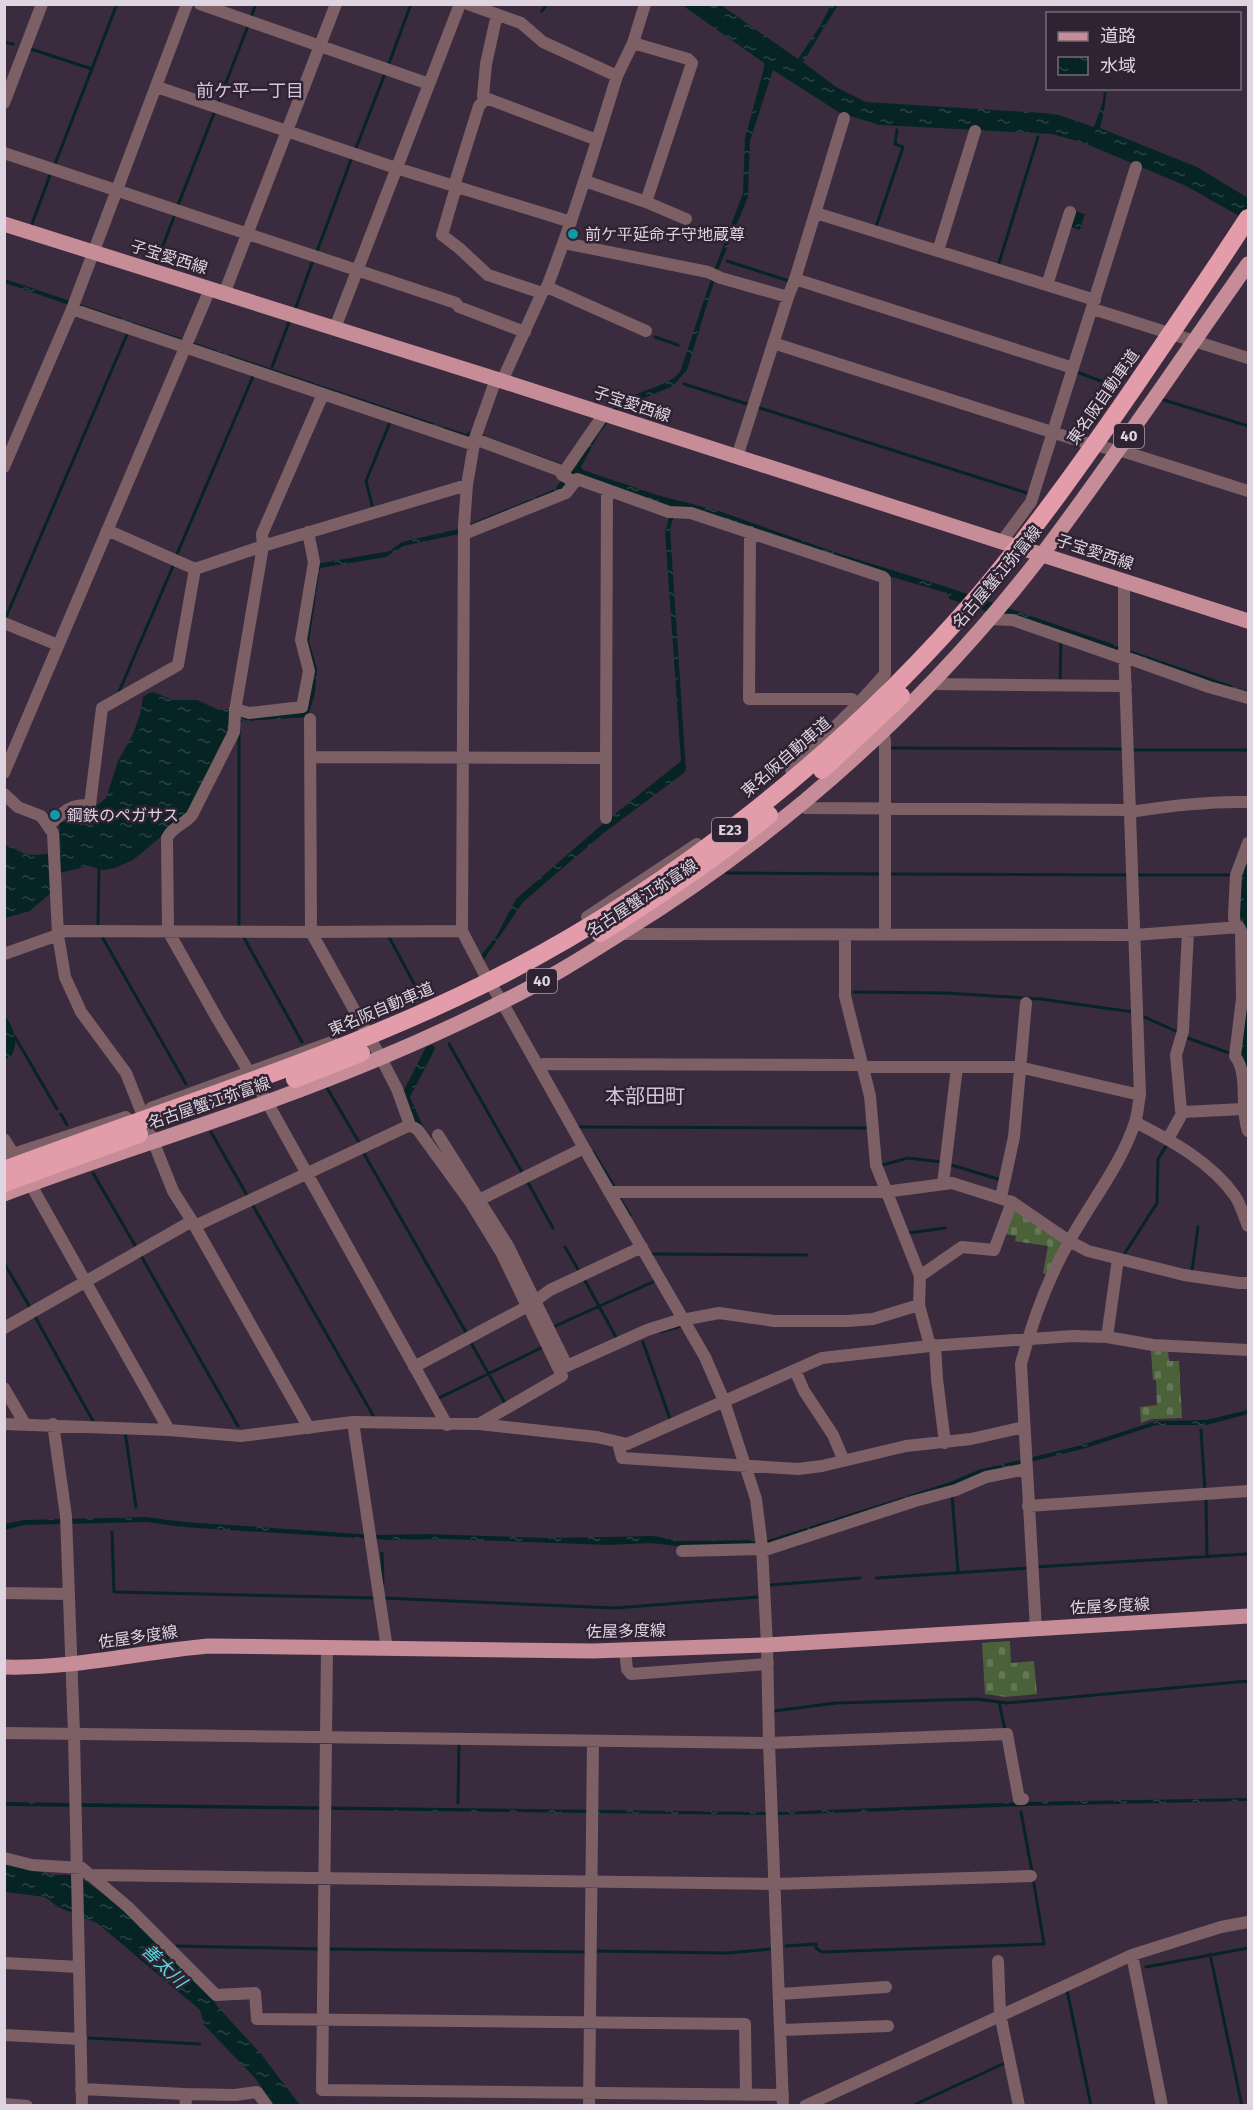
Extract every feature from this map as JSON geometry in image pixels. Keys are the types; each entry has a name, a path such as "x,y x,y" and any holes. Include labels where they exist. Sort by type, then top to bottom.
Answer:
{"highway":[{"name":"東名阪自動車道","path":"4,1170 321,1056 414,1017 483,984 574,935 724,835 790,782 861,717 918,663 980,593 1085,458 1248,218"},
{"name":"東名阪自動車道","path":"4,1183 326,1067 410,1032 489,995 581,945 653,900 732,844 797,792 870,727 926,671 991,600 1095,465 1248,240"}],"main road":[{"name":"子宝愛西線","path":"4,224 499,380 1248,621"},
{"name":"名古屋蟹江弥富線","path":"4,1194 267,1102 381,1058 502,1002 586,956 699,883 801,805 883,731 989,618 1042,555 1119,451 1248,264"},
{"name":"佐屋多度線","path":"4,1667 71,1665 163,1650 208,1646 327,1649 625,1650 767,1645 1248,1616"}],"street":[{"path":"4,80 34,4"},
{"path":"4,103 42,4"},
{"path":"4,466 73,305 187,4"},
{"path":"200,4 429,84"},
{"path":"4,773 188,345 247,235 336,4"},
{"path":"335,328 460,4"},
{"path":"468,4 521,23 543,42 617,76"},
{"path":"327,1649 322,2090 589,2099 746,2095 783,2101 768,1664 756,1499 724,1401 705,1357 485,975 462,931 464,530 467,485 475,438 499,380 545,290 564,243 617,76 633,43 645,4"},
{"path":"497,14 486,64 483,96 597,140"},
{"path":"633,43 688,59 692,63 646,202"},
{"path":"157,87 396,168 571,222"},
{"path":"486,98 479,106 442,235 488,275 545,290 646,331"},
{"path":"737,457 816,213 844,118"},
{"path":"938,251 975,131"},
{"path":"4,153 456,303 459,307 525,332"},
{"path":"1002,541 1031,502 1137,167"},
{"path":"585,181 646,202 686,219"},
{"path":"1047,285 1070,212"},
{"path":"816,213 1047,285 1193,341 1248,358"},
{"path":"564,243 714,275 788,297"},
{"path":"795,279 1073,368"},
{"path":"9,1156 140,1112 365,1030 485,975 567,931 700,842 787,775 885,674 885,579 883,577 691,513 675,512 607,490 475,438 323,394 73,305"},
{"path":"773,343 1053,433 1248,491"},
{"path":"323,394 262,534 263,546 234,732 192,814 186,822 170,832 167,837 168,931 267,1102 447,1425"},
{"path":"464,530 566,493 568,491 567,473 574,459 609,416"},
{"path":"107,530 195,569 308,532 467,485"},
{"path":"606,818 607,490"},
{"path":"235,714 302,707 309,671 301,640 314,562 308,532"},
{"path":"750,532 749,699 852,699 857,705"},
{"path":"49,825 77,804 90,805 102,708 178,665 195,569"},
{"path":"1036,1629 1020,1364 1052,1274 1114,1166 1135,1122 1140,1095 1124,581"},
{"path":"989,618 1013,620 1125,654 1209,687 1248,698"},
{"path":"4,623 58,645"},
{"path":"929,684 1126,686"},
{"path":"310,719 310,932 398,1089 410,1125 418,1130 475,1201"},
{"path":"883,731 885,741 885,934"},
{"path":"310,757 606,758"},
{"path":"4,794 18,807 41,816 53,833 58,935 65,978 73,997 92,1029 126,1073 172,1191 193,1223 309,1428"},
{"path":"801,805 806,808 1130,811 1218,801 1248,802"},
{"path":"1235,928 1236,875 1248,843"},
{"path":"620,934 1135,935 1239,927 1246,973 1235,1054 1242,1068 1243,1109 1248,1131"},
{"path":"4,954 65,931 462,931"},
{"path":"1183,1112 1181,1111 1176,1055 1182,1034 1188,931"},
{"path":"845,934 845,996 870,1096 876,1165 920,1276 919,1305 932,1346 945,1443"},
{"path":"920,1276 962,1247 994,1250 1006,1200 1026,1003"},
{"path":"538,1066 544,1064 1020,1067 1140,1095"},
{"path":"943,1184 957,1067"},
{"path":"1183,1112 1243,1109"},
{"path":"1168,1139 1183,1112"},
{"path":"1135,1122 1168,1139 1209,1167 1236,1197 1248,1226"},
{"path":"4,1328 193,1223 306,1174 410,1125"},
{"path":"438,1135 531,1304 563,1368 562,1376 479,1424"},
{"path":"4,1139 9,1156 30,1184 169,1430"},
{"path":"475,1201 584,1148"},
{"path":"609,1191 885,1192 952,1183 1006,1200 1088,1251 1184,1275 1239,1283 1248,1282"},
{"path":"414,1367 531,1304 550,1290 642,1247"},
{"path":"1107,1337 1118,1259"},
{"path":"563,1368 648,1330 682,1320 719,1313 774,1321 848,1321 873,1319 919,1305"},
{"path":"4,1424 53,1424 241,1436 353,1422 479,1424 597,1437 627,1444 822,1358 1028,1338 1107,1337 1153,1345 1248,1350"},
{"path":"795,1370 804,1391 833,1435 844,1461"},
{"path":"4,1388 25,1424"},
{"path":"353,1422 387,1649"},
{"path":"53,1424 66,1521 75,1805 80,1872 78,1917 82,2106"},
{"path":"621,1443 619,1447 622,1458 798,1469 906,1446 971,1439 1024,1427"},
{"path":"682,1551 761,1546 956,1490 1026,1463"},
{"path":"1028,1506 1248,1491"},
{"path":"4,1593 68,1594"},
{"path":"625,1650 627,1669 631,1674 768,1664"},
{"path":"4,1733 769,1743 1007,1734 1019,1799 1023,1799"},
{"path":"589,2099 593,1741"},
{"path":"4,1858 32,1865 80,1872 324,1879 775,1884 1031,1876"},
{"path":"80,1872 128,1907 216,1995 255,1993 257,2019 745,2024 746,2095"},
{"path":"805,2106 1132,1955 1221,1927 1248,1922"},
{"path":"1132,1955 1162,2106"},
{"path":"998,1961 1000,2014 1019,2106"},
{"path":"4,1963 79,1967"},
{"path":"780,1994 886,1987"},
{"path":"781,2030 888,2026"},
{"path":"4,2035 81,2039"},
{"path":"81,2089 185,2100 258,2092 267,2106"},
{"path":"416,2092 416,2106"},
{"path":"4,2104 27,2106"}],"green space":[{"path":"1016,1208 1063,1244 1047,1275 1043,1273 1048,1246 1015,1241 1016,1236 1004,1234"},
{"path":"1151,1351 1168,1351 1169,1361 1179,1361 1182,1418 1152,1419 1141,1423 1140,1407 1157,1405"},
{"path":"1010,1641 1011,1663 1034,1661 1037,1694 1006,1697 985,1694 982,1643"}],"water":[{"path":"682,5 721,5 798,59 831,5 838,5 803,62 836,87 866,102 1044,113 1059,115 1094,127 1103,101 1104,90 1107,90 1100,128 1197,167 1248,198 1248,221 1186,186 1084,143 1052,134 880,125 840,113 773,70 750,141 748,197 717,272 687,370 673,386 618,409 598,435 581,467 583,470 657,495 719,511 840,554 950,588 1248,691 1248,697 949,599 947,593 885,575 693,510 674,516 670,529 686,770 605,832 523,902 483,961 479,958 497,935 516,899 605,822 681,761 665,532 670,514 577,476 566,490 459,534 403,546 386,557 320,568 309,641 317,669 315,693 308,717 231,722 227,727 228,735 186,816 133,860 115,868 103,870 89,866 52,873 53,891 30,911 5,918 5,844 25,854 61,853 59,822 93,809 106,798 118,761 132,736 140,715 143,697 153,692 173,700 197,700 219,710 228,709 238,717 304,713 310,691 304,641 316,564 390,551 402,542 458,529 555,489 563,478 470,436 466,437 69,305 5,283 5,279 466,434 470,431 565,465 576,466 596,431 615,407 629,397 669,381 680,372 743,193 745,138 764,63"},
{"path":"1075,211 1085,214 1080,230 1070,227"},
{"path":"1248,852 1248,970 1246,928 1237,914 1239,875"},
{"path":"1248,970 1248,1118 1238,1055"},
{"path":"4,1015 13,1029 15,1039 12,1055 5,1060"},
{"path":"431,1045 435,1047 434,1051 410,1097 422,1124 477,1202 534,1306 569,1378 503,1251 412,1119 402,1094 426,1047"},
{"path":"1248,1410 1248,1414 1207,1425 1156,1425 1086,1448 990,1472 964,1483 769,1545 685,1547 650,1543 608,1545 447,1539 390,1540 182,1527 147,1522 24,1525 5,1530 4,1524 24,1520 146,1517 185,1522 375,1535 429,1534 546,1538 654,1536 680,1541 768,1540 950,1482 978,1470 1078,1446 1156,1421 1206,1420"},
{"path":"1248,1798 1248,1801 778,1815 778,1812 1026,1802"},
{"path":"5,1802 767,1812 767,1815 5,1806"},
{"name":"善太川","path":"5,1863 53,1875 80,1877 113,1901 200,1982 218,2007 261,2054 300,2105 274,2105 254,2077 204,2025 200,2010 97,1923 58,1907 45,1897 5,1892"}],"waterway":[{"path":"55,164 117,4"},
{"path":"251,17 256,4"},
{"path":"388,66 411,4"},
{"path":"542,11 547,4"},
{"path":"218,103 248,26"},
{"path":"4,42 13,44"},
{"path":"31,49 92,69"},
{"path":"356,148 386,71"},
{"path":"178,205 215,111"},
{"path":"876,227 903,147 895,144 897,130"},
{"path":"998,266 1038,137"},
{"path":"316,254 352,157"},
{"path":"32,224 50,175"},
{"path":"156,263 174,217"},
{"path":"727,261 789,281"},
{"path":"296,307 312,263"},
{"path":"272,367 289,322"},
{"path":"6,617 128,332"},
{"path":"655,337 678,345"},
{"path":"1077,372 1114,386"},
{"path":"177,554 254,374"},
{"path":"684,384 750,405"},
{"path":"1164,400 1248,426"},
{"path":"757,407 1030,494"},
{"path":"372,505 366,481 391,420"},
{"path":"118,694 173,566"},
{"path":"1060,682 1061,640"},
{"path":"239,731 239,927"},
{"path":"888,748 1124,749"},
{"path":"1132,750 1248,750"},
{"path":"98,927 99,866"},
{"path":"727,873 881,874"},
{"path":"888,874 1128,875"},
{"path":"1138,875 1231,875"},
{"path":"101,935 186,1084"},
{"path":"388,935 418,991"},
{"path":"243,936 302,1042"},
{"path":"854,992 945,993 1041,999 1133,1012"},
{"path":"1142,1016 1180,1033"},
{"path":"15,1037 57,1109"},
{"path":"1185,1037 1232,1054"},
{"path":"449,1044 523,1174"},
{"path":"327,1088 360,1144"},
{"path":"61,1114 67,1125"},
{"path":"578,1127 869,1128"},
{"path":"211,1132 248,1197"},
{"path":"1123,1256 1157,1203 1158,1159 1168,1143"},
{"path":"363,1152 467,1334"},
{"path":"593,1152 614,1186"},
{"path":"879,1166 908,1158 942,1162"},
{"path":"948,1164 1001,1180"},
{"path":"93,1173 136,1247"},
{"path":"527,1181 553,1228"},
{"path":"619,1197 630,1215"},
{"path":"251,1202 374,1417"},
{"path":"1190,1271 1192,1271 1198,1227"},
{"path":"908,1233 945,1228"},
{"path":"565,1247 579,1271"},
{"path":"140,1254 238,1426"},
{"path":"652,1254 807,1255"},
{"path":"4,1263 31,1309"},
{"path":"583,1277 617,1339"},
{"path":"553,1327 655,1281"},
{"path":"34,1315 93,1421"},
{"path":"660,1332 681,1326"},
{"path":"470,1341 506,1405"},
{"path":"643,1342 670,1419"},
{"path":"437,1399 543,1347"},
{"path":"1201,1430 1205,1491"},
{"path":"125,1431 136,1507"},
{"path":"952,1495 958,1572"},
{"path":"1206,1498 1207,1556"},
{"path":"112,1532 114,1592 375,1598"},
{"path":"382,1553 383,1583"},
{"path":"1035,1567 1248,1554"},
{"path":"876,1578 1029,1568"},
{"path":"770,1585 860,1578"},
{"path":"383,1598 615,1608 758,1597"},
{"path":"774,1711 836,1703 977,1699 1007,1703 1248,1681"},
{"path":"999,1702 1005,1730"},
{"path":"458,1803 459,1742"},
{"path":"1021,1812 1032,1872"},
{"path":"786,1946 816,1944 816,1948 822,1952 1044,1944 1033,1878"},
{"path":"177,1946 320,1949"},
{"path":"1146,1967 1248,1948"},
{"path":"327,1949 586,1952"},
{"path":"594,1951 727,1953 771,1949"},
{"path":"1210,1954 1242,2106"},
{"path":"1067,1990 1091,2106"},
{"path":"89,2038 200,2044"},
{"path":"916,2104 1005,2063"}],"place":[{"name":"前ケ平延命子守地蔵尊","path":"573,234"},
{"name":"鋼鉄のペガサス","path":"55,815"}],"district":[{"name":"前ケ平一丁目","path":"250,91"},
{"name":"本部田町","path":"645,1096"}]}
